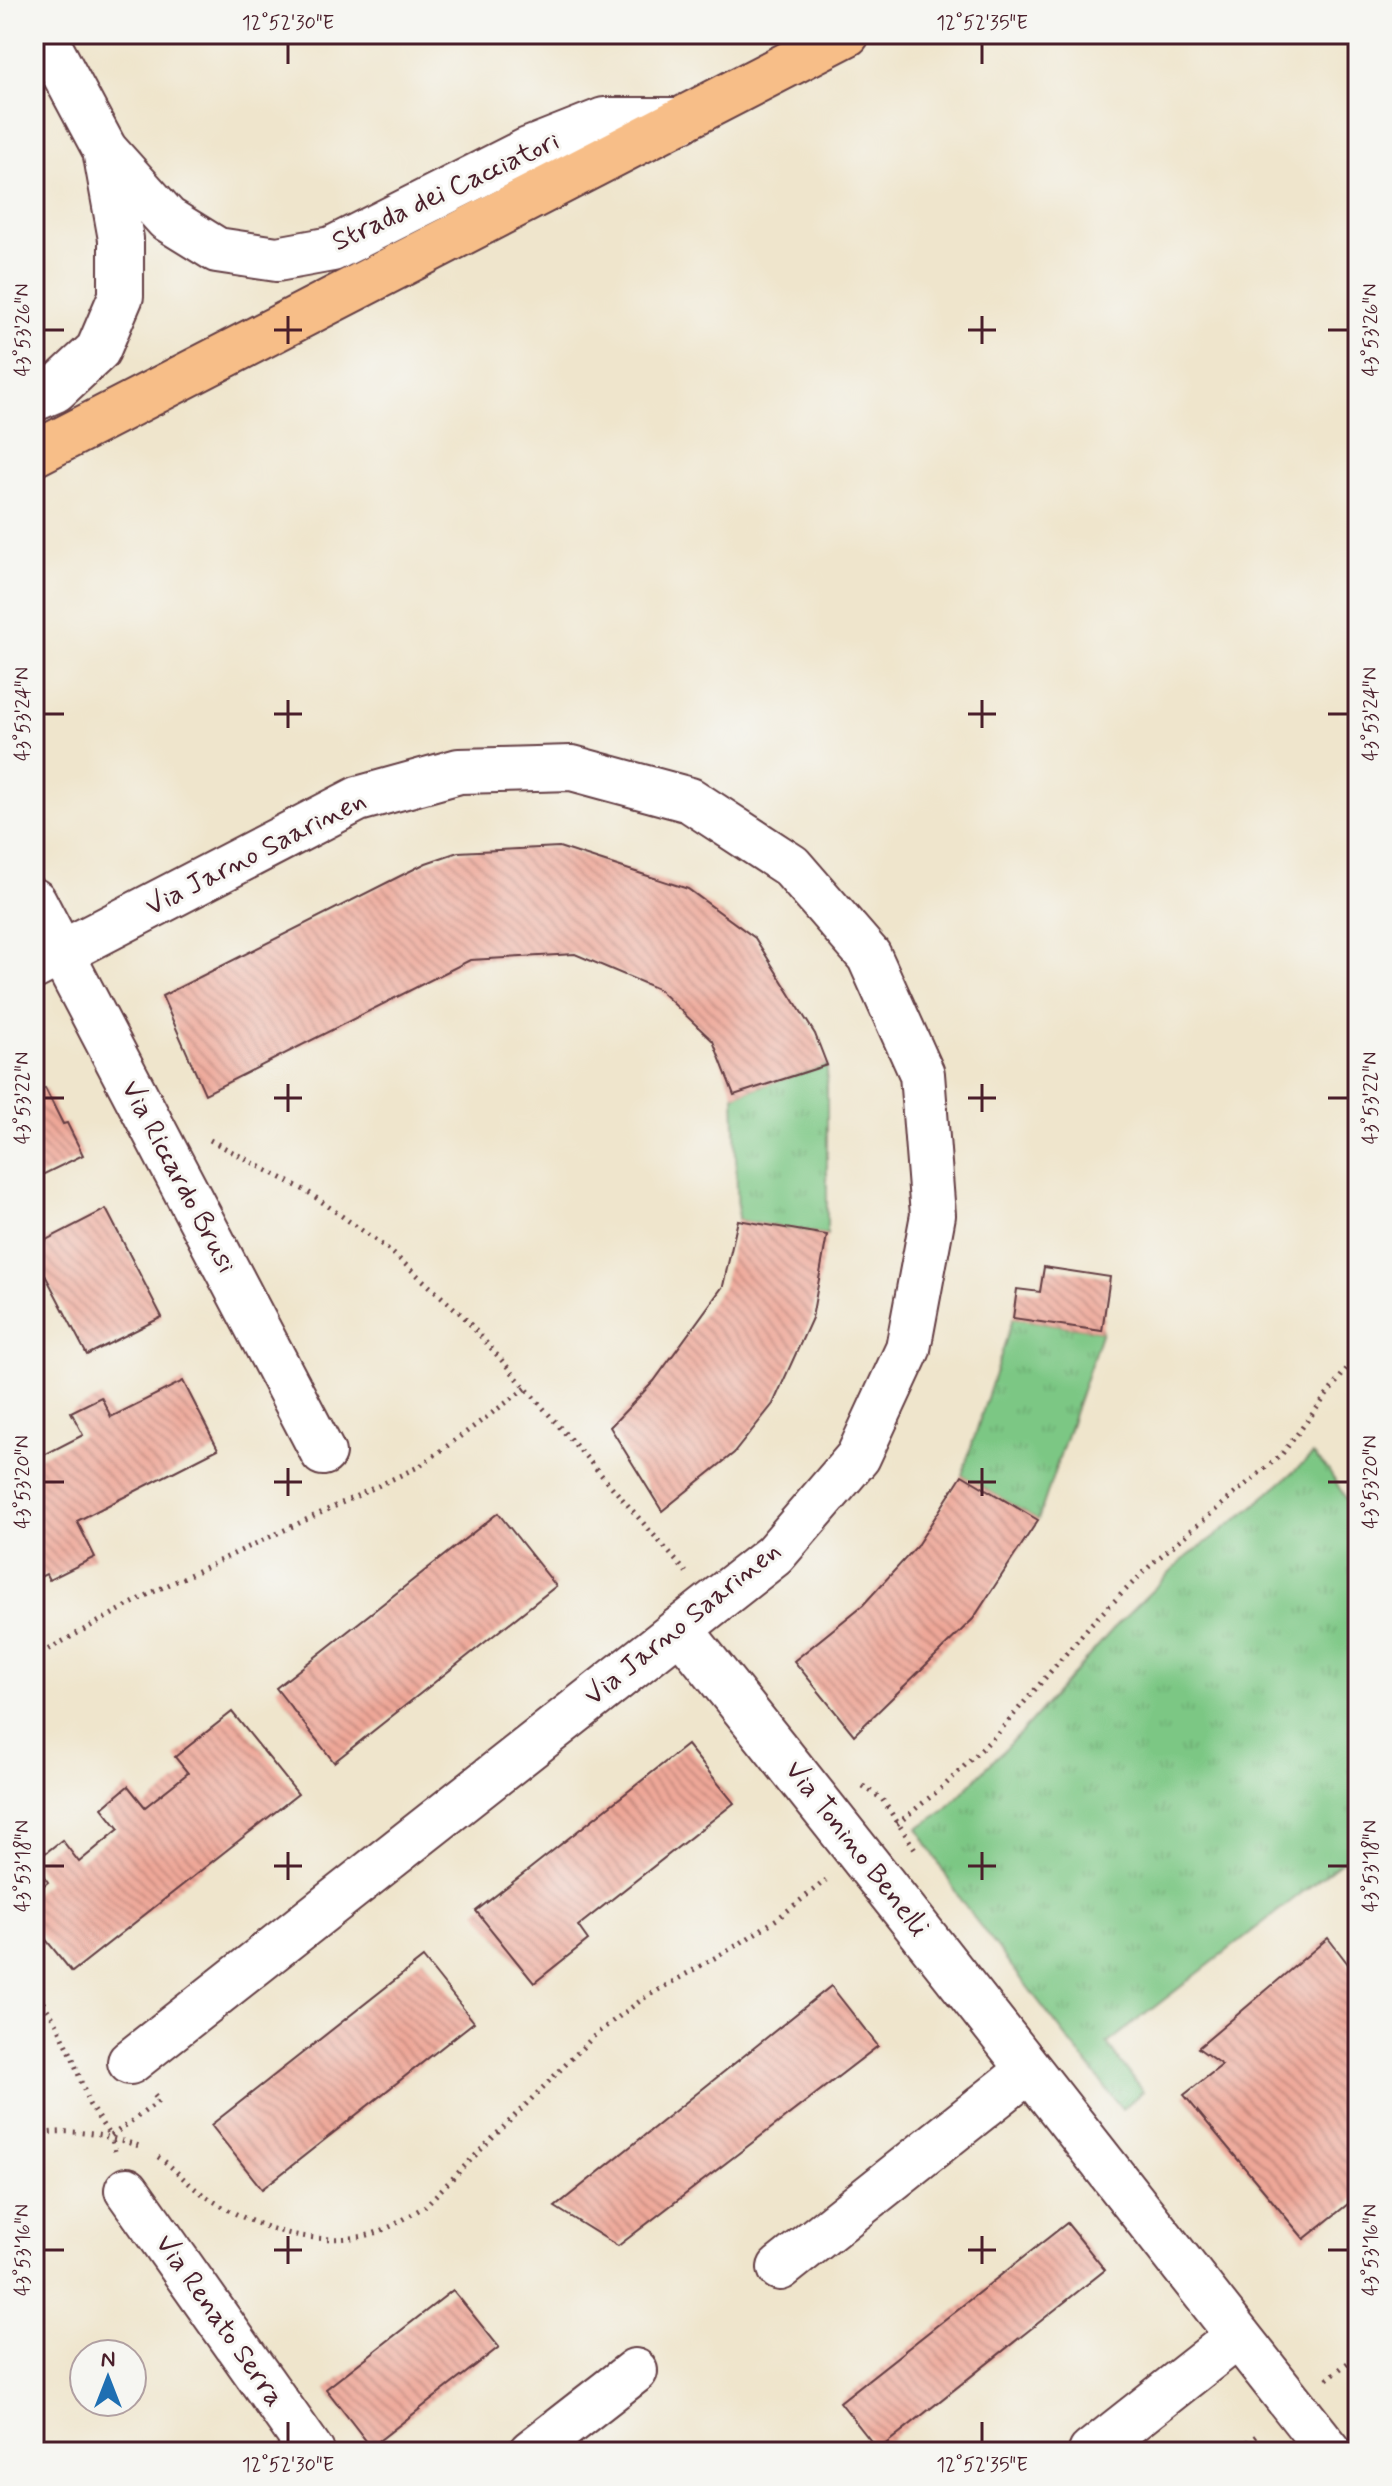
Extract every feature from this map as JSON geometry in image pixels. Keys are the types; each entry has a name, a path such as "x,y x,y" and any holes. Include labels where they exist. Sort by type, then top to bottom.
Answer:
{"main road":[{"path":"34,454 847,34"}],"street":[{"name":"Strada dei Cacciatori","path":"43,34 105,150 167,219 217,250 277,259 332,249 528,150 604,120 682,120"},
{"name":"Strada dei Cacciatori","path":"34,399 55,390 98,350 121,296 121,239 105,150"},
{"name":"Via Jarno Saarinen","path":"48,960 358,799 459,771 572,768 690,800 791,866 869,956 922,1074 933,1215 908,1349 858,1457 774,1555 130,2062"},
{"name":"Via Riccardo Brusi","path":"34,901 48,960 323,1453"},
{"name":"Via Tonino Benelli","path":"680,1629 861,1854 1028,2071 1330,2452"},
{"path":"780,2268 1028,2071"},
{"name":"Via Renato Serra","path":"127,2190 312,2452"},
{"path":"1091,2452 1238,2336"},
{"path":"531,2452 635,2371"},
{"path":"1341,2452 1358,2439"}],"path":[{"path":"34,2135 111,2136 146,2149 168,2163 197,2190 236,2216 278,2230 324,2239 365,2236 394,2225 425,2206 597,2033 644,1998 777,1919 945,1785 998,1733 1092,1623 1156,1560 1282,1454 1358,1354"},
{"path":"34,1657 151,1593 420,1466 526,1388"},
{"path":"34,1989 62,2034 89,2104 111,2136 127,2190"},
{"path":"111,2136 159,2101 130,2062"}],"green space":[{"path":"827,1065 827,1235 738,1220 734,1095"},
{"path":"1013,1318 1102,1331 1038,1520 962,1475"},
{"path":"1313,1455 1328,1470 1358,1518 1358,1849 1107,2044 1143,2091 1122,2109 961,1901 918,1828 944,1811 1029,1724 1112,1630 1183,1560 1249,1510"}],"building":[{"path":"559,847 688,889 755,938 815,1034 827,1065 734,1095 713,1041 658,989 575,954 470,960 205,1094 162,996 426,863 458,852"},
{"path":"45,1088 83,1155 34,1179 34,1094"},
{"path":"106,1209 162,1317 87,1355 34,1254 34,1246"},
{"path":"738,1220 827,1235 812,1318 773,1404 734,1453 662,1511 610,1427 654,1381 723,1286"},
{"path":"1044,1267 1110,1277 1102,1331 1013,1318 1017,1289 1040,1292"},
{"path":"183,1381 218,1449 77,1521 95,1557 49,1580 46,1574 34,1580 34,1460 83,1435 71,1412 101,1397 111,1417"},
{"path":"962,1475 1038,1520 973,1619 854,1735 794,1661 863,1605 916,1547"},
{"path":"498,1513 556,1586 334,1762 276,1688"},
{"path":"232,1712 298,1794 72,1972 34,1925 34,1893 48,1882 34,1862 62,1840 79,1862 119,1829 102,1808 128,1786 145,1807 188,1773 175,1757"},
{"path":"687,1745 734,1803 578,1926 588,1940 534,1983 476,1911"},
{"path":"1328,1938 1358,1977 1358,2196 1304,2239 1184,2095 1222,2065 1198,2048"},
{"path":"423,1958 474,2022 262,2189 211,2125"},
{"path":"831,1986 878,2046 618,2246 555,2207"},
{"path":"1067,2223 1105,2270 878,2450 840,2402"},
{"path":"453,2290 499,2347 371,2447 326,2389"}]}
